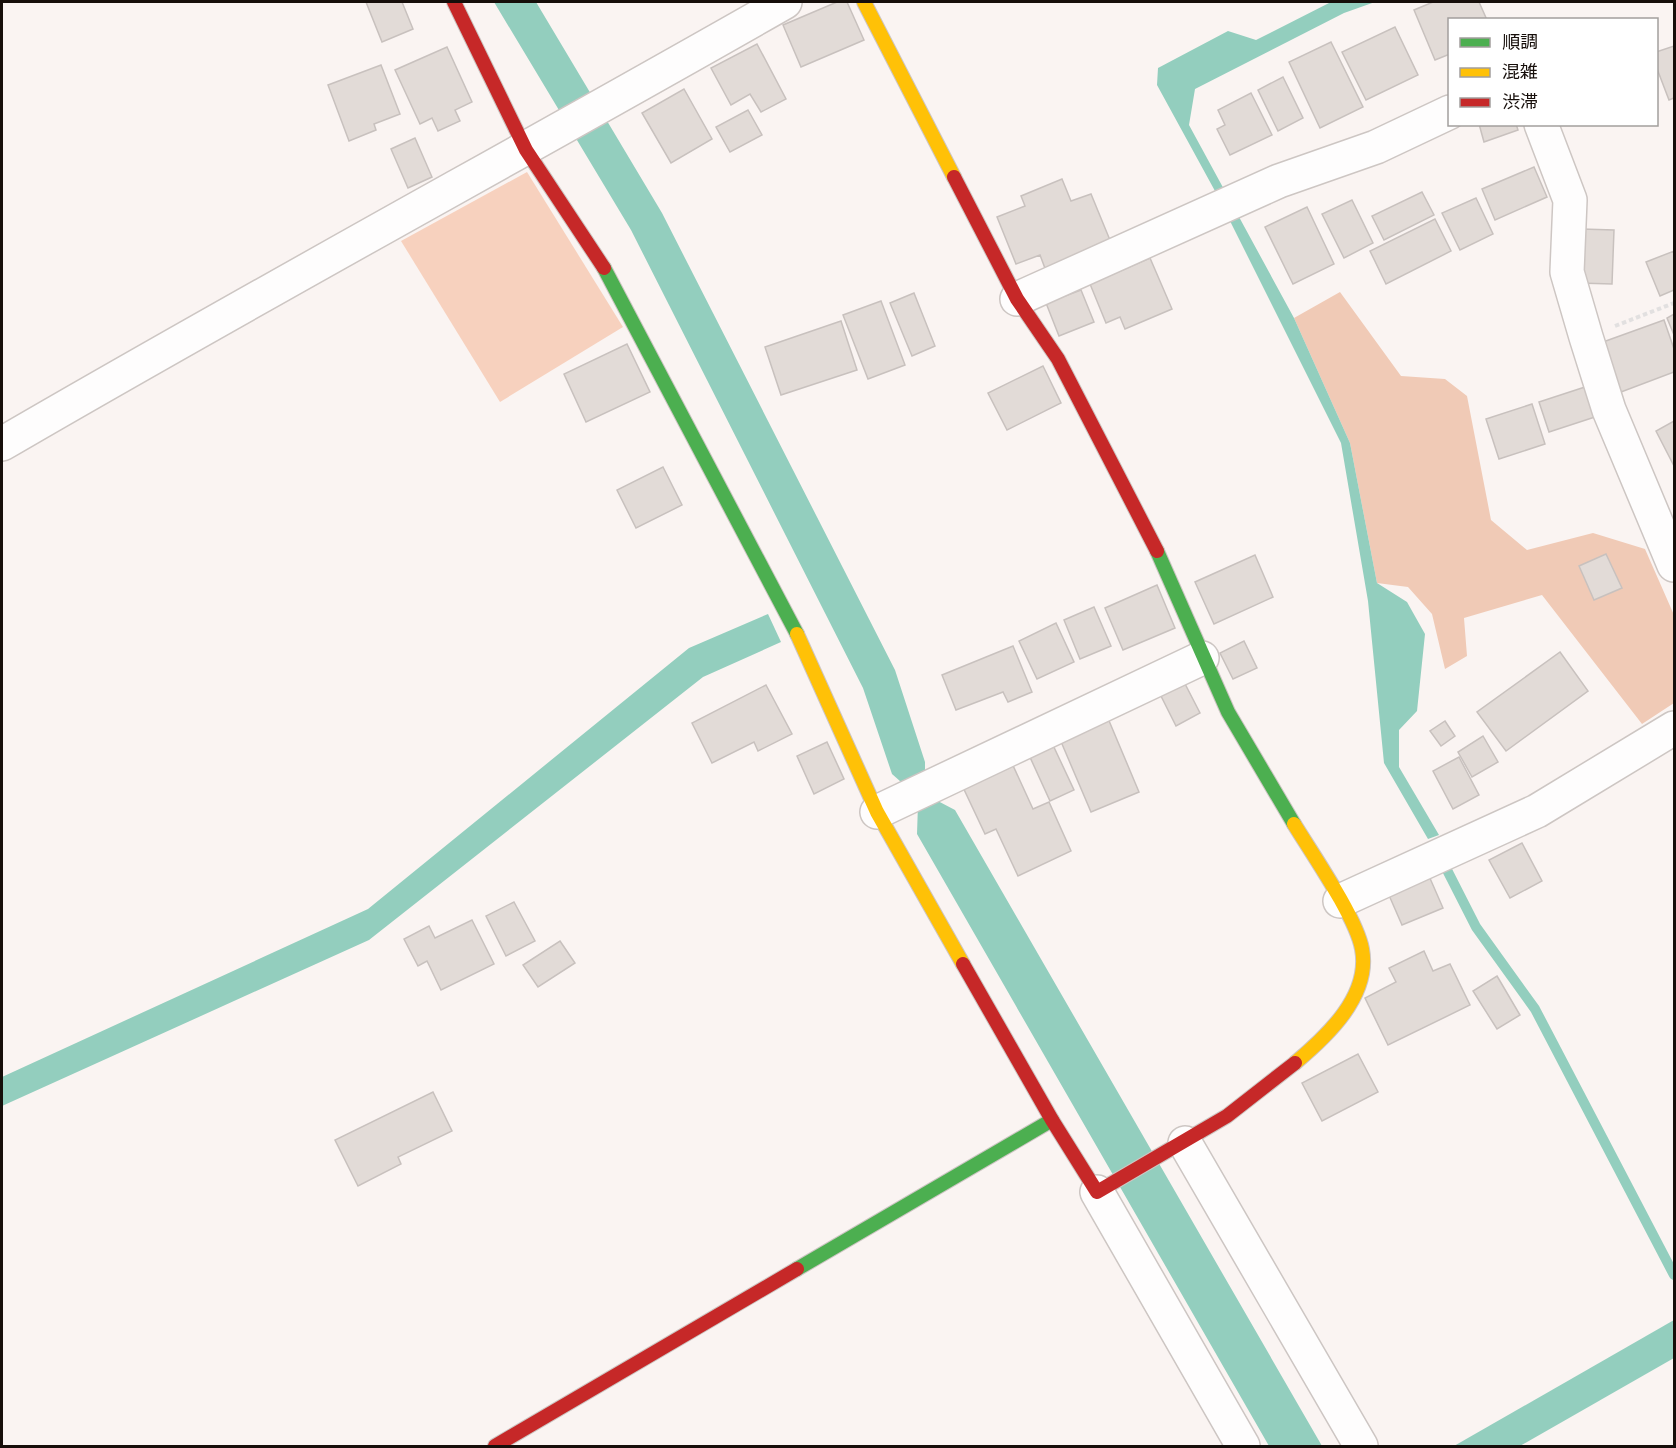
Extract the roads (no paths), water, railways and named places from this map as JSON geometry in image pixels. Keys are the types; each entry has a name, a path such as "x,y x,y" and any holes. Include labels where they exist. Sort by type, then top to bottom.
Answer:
{"street":[{"path":"454,2 526,150 597,255 808,654 905,799 1052,1120 1108,1186 1243,1446"},
{"path":"2,444 177,342 526,150 784,2"},
{"path":"864,2 1017,299 1058,359 1168,573 1202,658 1228,712 1340,901 1358,936 1364,962 1347,1009 1322,1040 1269,1085 1185,1143 1108,1186"},
{"path":"1017,299 1279,182 1376,147 1448,112"},
{"path":"1542,126 1570,200 1567,272 1586,337 1609,410 1674,565"},
{"path":"905,799 1202,658"},
{"path":"1340,901 1537,811 1674,728"},
{"path":"495,1446 1052,1120"},
{"path":"1185,1143 1361,1446"}],"waterway":[{"path":"1447,870 1476,927 1535,1009 1674,1275"}]}
